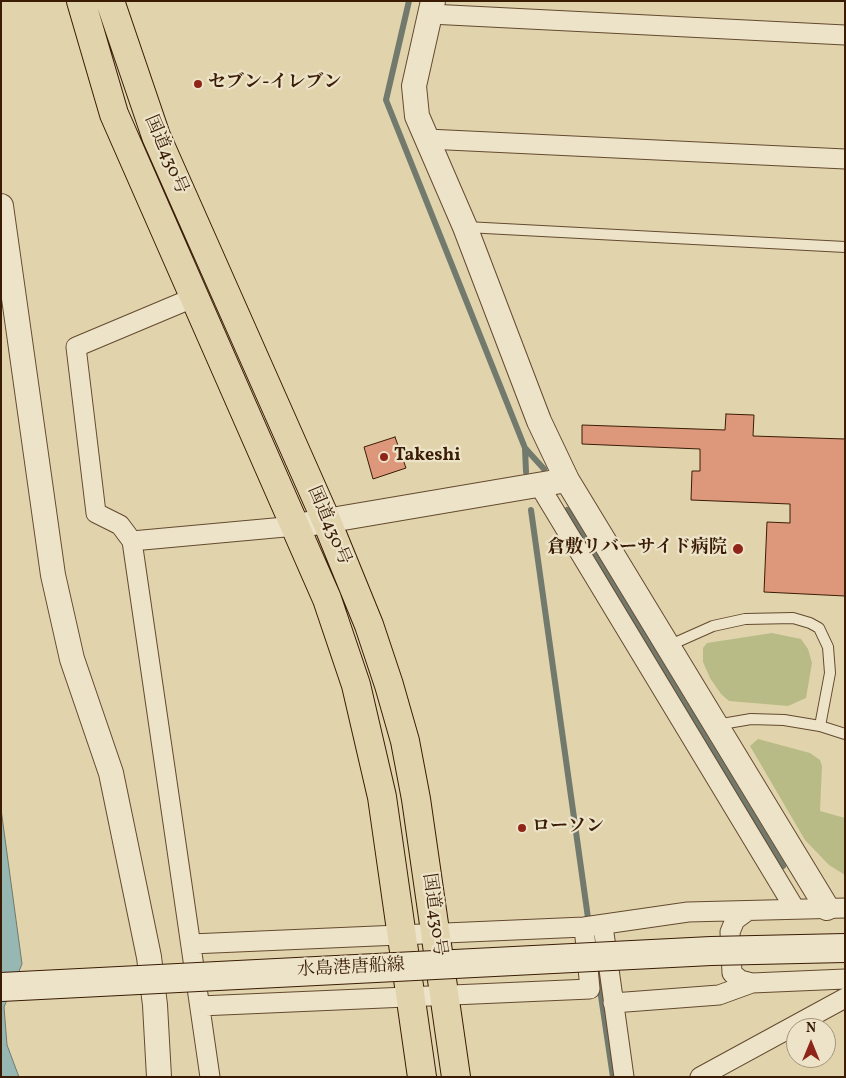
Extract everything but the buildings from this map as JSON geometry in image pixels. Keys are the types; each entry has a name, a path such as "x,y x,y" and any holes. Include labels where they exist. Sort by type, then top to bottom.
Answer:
{"highway":[{"name":"国道430号","path":"81,1 114,114 327,599 356,685 382,797 422,1077"},
{"name":"国道430号","path":"110,1 156,136 327,522 369,625 405,741 436,934 456,1077"}],"main road":[{"name":"水島港唐船線","path":"1,987 711,951 845,948"}],"street":[{"path":"836,908 716,725 567,480 539,421 465,227 417,116 414,86 431,8 845,35"},
{"path":"427,139 845,160"},
{"path":"1,206 52,575 72,659 111,773 149,957 155,1005 159,1077"},
{"path":"195,297 76,347 96,513 120,525 132,542 210,1077"},
{"path":"132,542 327,522 567,480"},
{"path":"538,485 796,910"},
{"path":"191,944 592,927 688,912 746,912 836,908"},
{"path":"746,912 735,920 730,932 732,973 740,980 752,983 845,979"},
{"path":"200,1006 590,989 592,927"},
{"path":"592,927 613,1002 624,1077"},
{"path":"613,1002 719,995 752,983"},
{"path":"700,1077 845,998"}],"lane":[{"path":"465,227 845,246"},
{"path":"668,646 714,626 745,619 793,618 819,628 828,647 830,673 820,726"},
{"path":"716,725 751,719 784,720 820,726 845,734"}],"green space":[{"path":"772,633 801,639 808,649 812,663 806,698 788,706 729,701 721,694 710,678 703,662 703,648 707,643"},
{"path":"758,739 810,753 820,760 822,766 820,811 845,818 845,875 829,865 805,840 750,746"}],"water":[{"path":"1,809 22,964 4,1007 7,1045 19,1077 1,1077"}],"waterway":[{"path":"409,1 386,100 525,448 544,469"},
{"path":"525,448 526,472"},
{"path":"531,510 589,925"},
{"path":"567,510 783,866"},
{"path":"597,969 613,1077"}],"place":[{"name":"セブン-イレブン","path":"198,84"},
{"name":"Takeshi","path":"384,457"},
{"name":"倉敷リバーサイド病院","path":"738,549"},
{"name":"ローソン","path":"522,828"}]}
